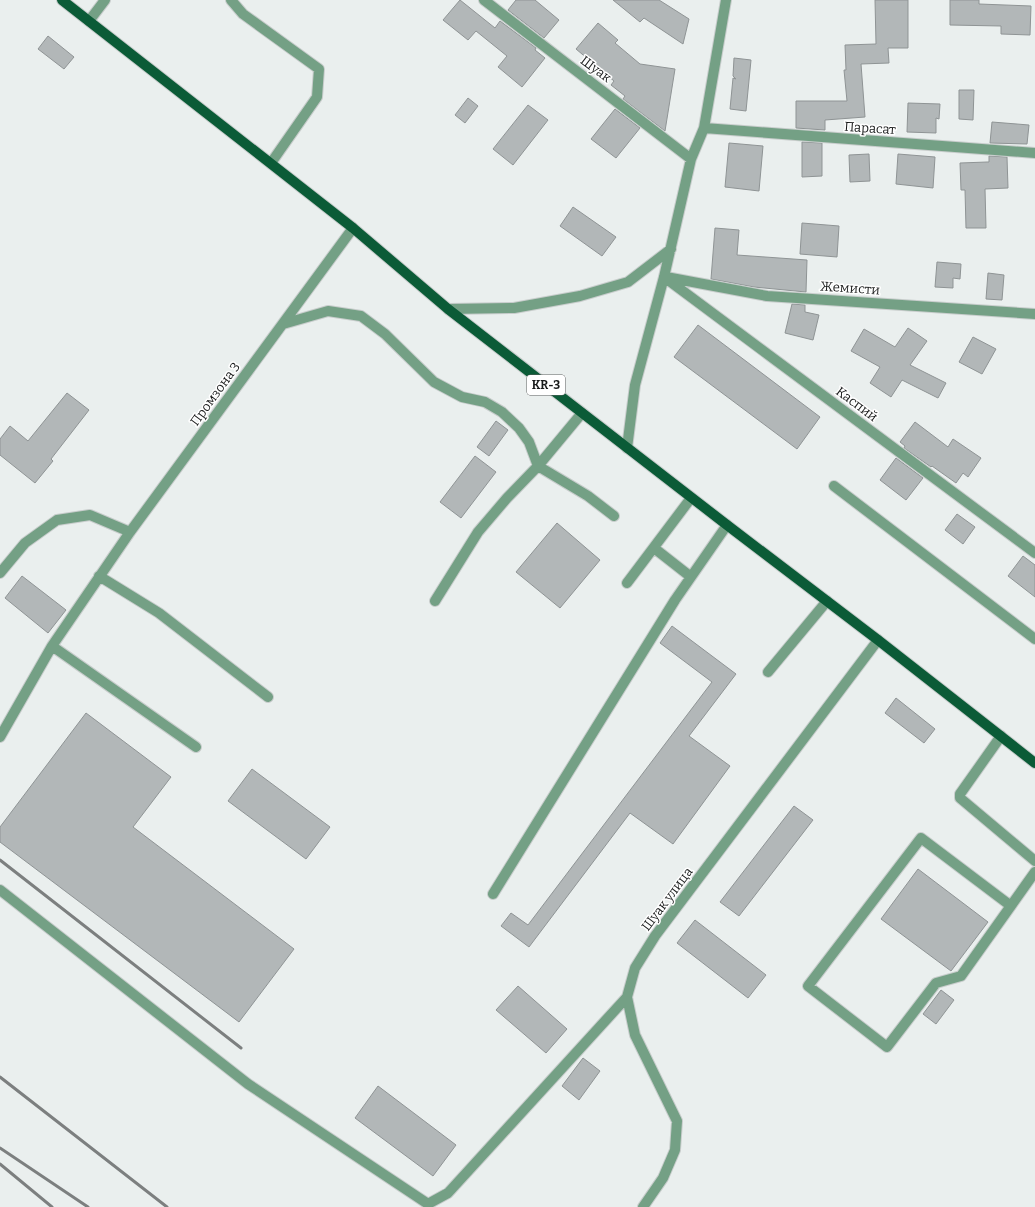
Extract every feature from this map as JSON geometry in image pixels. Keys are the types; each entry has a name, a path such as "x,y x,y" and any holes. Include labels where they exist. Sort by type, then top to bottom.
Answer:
{"main road":[{"name":"KR-3","path":"62,0 353,228 448,309 582,412 626,448 878,640 1035,763"}],"street":[{"path":"89,21 105,0"},
{"path":"231,0 243,14 319,69 317,97 271,163"},
{"name":"Шуак","path":"484,0 691,159"},
{"path":"626,448 635,385 671,249 691,159 704,128 726,0"},
{"name":"Парасат","path":"704,128 1035,153"},
{"name":"Промзона 3","path":"0,737 52,646 99,576 353,228"},
{"path":"448,309 514,308 580,296 628,282 671,249"},
{"name":"Жемисти","path":"664,276 767,296 1035,314"},
{"name":"Каспий","path":"664,276 1035,553"},
{"path":"283,324 328,311 361,316 385,334 434,382 462,397 485,402 502,412 519,428 529,442 538,466 588,496 614,516"},
{"path":"435,601 478,532 507,498 538,466 582,412"},
{"path":"834,486 1035,639"},
{"path":"627,583 691,498"},
{"path":"0,573 24,543 57,520 90,515 130,532"},
{"path":"493,894 671,607 727,525"},
{"path":"654,548 691,577"},
{"path":"99,576 159,613 268,697"},
{"path":"768,672 827,601"},
{"name":"Шуак улица","path":"626,997 635,968 655,936 878,640"},
{"path":"52,646 196,747"},
{"path":"1000,736 960,794 960,798 1035,861"},
{"path":"1011,906 921,838 808,986 887,1047 936,983 961,976 1011,906 1035,872"},
{"path":"0,890 248,1084 428,1204 448,1193 626,997"},
{"path":"626,997 635,1035 677,1121 675,1150 663,1178 644,1207"}],"building":[{"path":"460,0 495,28 500,21 536,48 535,50 545,58 522,87 498,67 507,56 476,31 468,40 443,20"},
{"path":"516,0 535,0 559,20 544,38 508,10"},
{"path":"613,0 659,0 689,19 683,44 644,18 640,22"},
{"path":"875,0 908,0 908,48 888,48 889,63 861,64 865,117 825,120 825,130 796,128 796,101 847,101 844,70 846,70 845,45 876,44"},
{"path":"950,0 979,0 979,4 1031,6 1030,35 1001,34 1001,26 950,25"},
{"path":"598,23 618,40 615,43 640,64 675,69 665,131 623,99 625,96 611,85 614,81 576,49"},
{"path":"48,36 74,57 64,69 38,49"},
{"path":"734,58 751,60 746,111 730,109 733,78 736,79 733,76"},
{"path":"959,90 974,90 973,120 959,119"},
{"path":"468,98 478,106 465,123 455,115"},
{"path":"908,103 940,104 939,119 936,118 936,133 907,132"},
{"path":"528,105 548,120 513,165 493,149"},
{"path":"615,109 640,128 616,158 591,139"},
{"path":"992,122 1029,125 1027,144 990,143"},
{"path":"802,142 822,143 822,176 802,177"},
{"path":"729,143 763,146 759,191 725,187"},
{"path":"869,154 870,181 850,182 849,155"},
{"path":"898,154 935,157 933,188 896,184"},
{"path":"989,156 1007,157 1008,188 985,189 986,228 966,228 965,190 961,190 960,163 989,162"},
{"path":"573,207 616,237 602,256 560,226"},
{"path":"802,223 839,226 837,257 800,254"},
{"path":"715,228 739,230 737,255 807,260 806,292 754,287 711,279"},
{"path":"937,262 961,264 960,279 953,278 953,288 935,287"},
{"path":"988,273 1004,275 1002,300 986,299"},
{"path":"792,304 805,305 805,312 819,315 813,340 785,333"},
{"path":"698,325 820,417 797,449 674,357"},
{"path":"908,328 927,341 910,365 946,383 938,398 902,380 891,397 870,383 880,367 851,351 864,329 895,347"},
{"path":"973,337 996,349 982,374 959,362"},
{"path":"67,393 89,410 51,459 53,461 35,483 0,455 0,439 10,426 28,441"},
{"path":"496,421 508,430 489,456 477,447"},
{"path":"915,422 948,447 953,439 981,458 968,477 963,473 956,483 904,448 905,446 900,442"},
{"path":"475,456 496,472 461,518 440,502"},
{"path":"896,458 923,478 906,500 880,480"},
{"path":"957,514 975,527 963,544 945,530"},
{"path":"557,523 600,560 560,608 516,572"},
{"path":"1023,556 1035,565 1035,597 1008,576"},
{"path":"22,576 66,610 48,633 5,598"},
{"path":"672,626 736,674 689,736 730,766 673,844 630,813 529,947 501,926 511,913 528,925 712,682 660,643"},
{"path":"896,698 935,729 924,743 885,713"},
{"path":"86,713 171,777 133,827 294,949 239,1022 0,842 0,827"},
{"path":"252,769 330,827 306,859 228,801"},
{"path":"794,806 813,820 739,916 720,902"},
{"path":"918,869 988,922 951,971 881,919"},
{"path":"695,920 766,975 748,998 677,943"},
{"path":"518,986 567,1029 546,1053 496,1010"},
{"path":"941,990 954,1000 936,1024 923,1014"},
{"path":"583,1058 600,1071 579,1100 562,1086"},
{"path":"378,1086 456,1145 433,1176 355,1118"}],"railway":[{"path":"0,860 241,1048"},
{"path":"0,1077 167,1207"},
{"path":"0,1148 88,1207"},
{"path":"0,1164 52,1207"}]}
